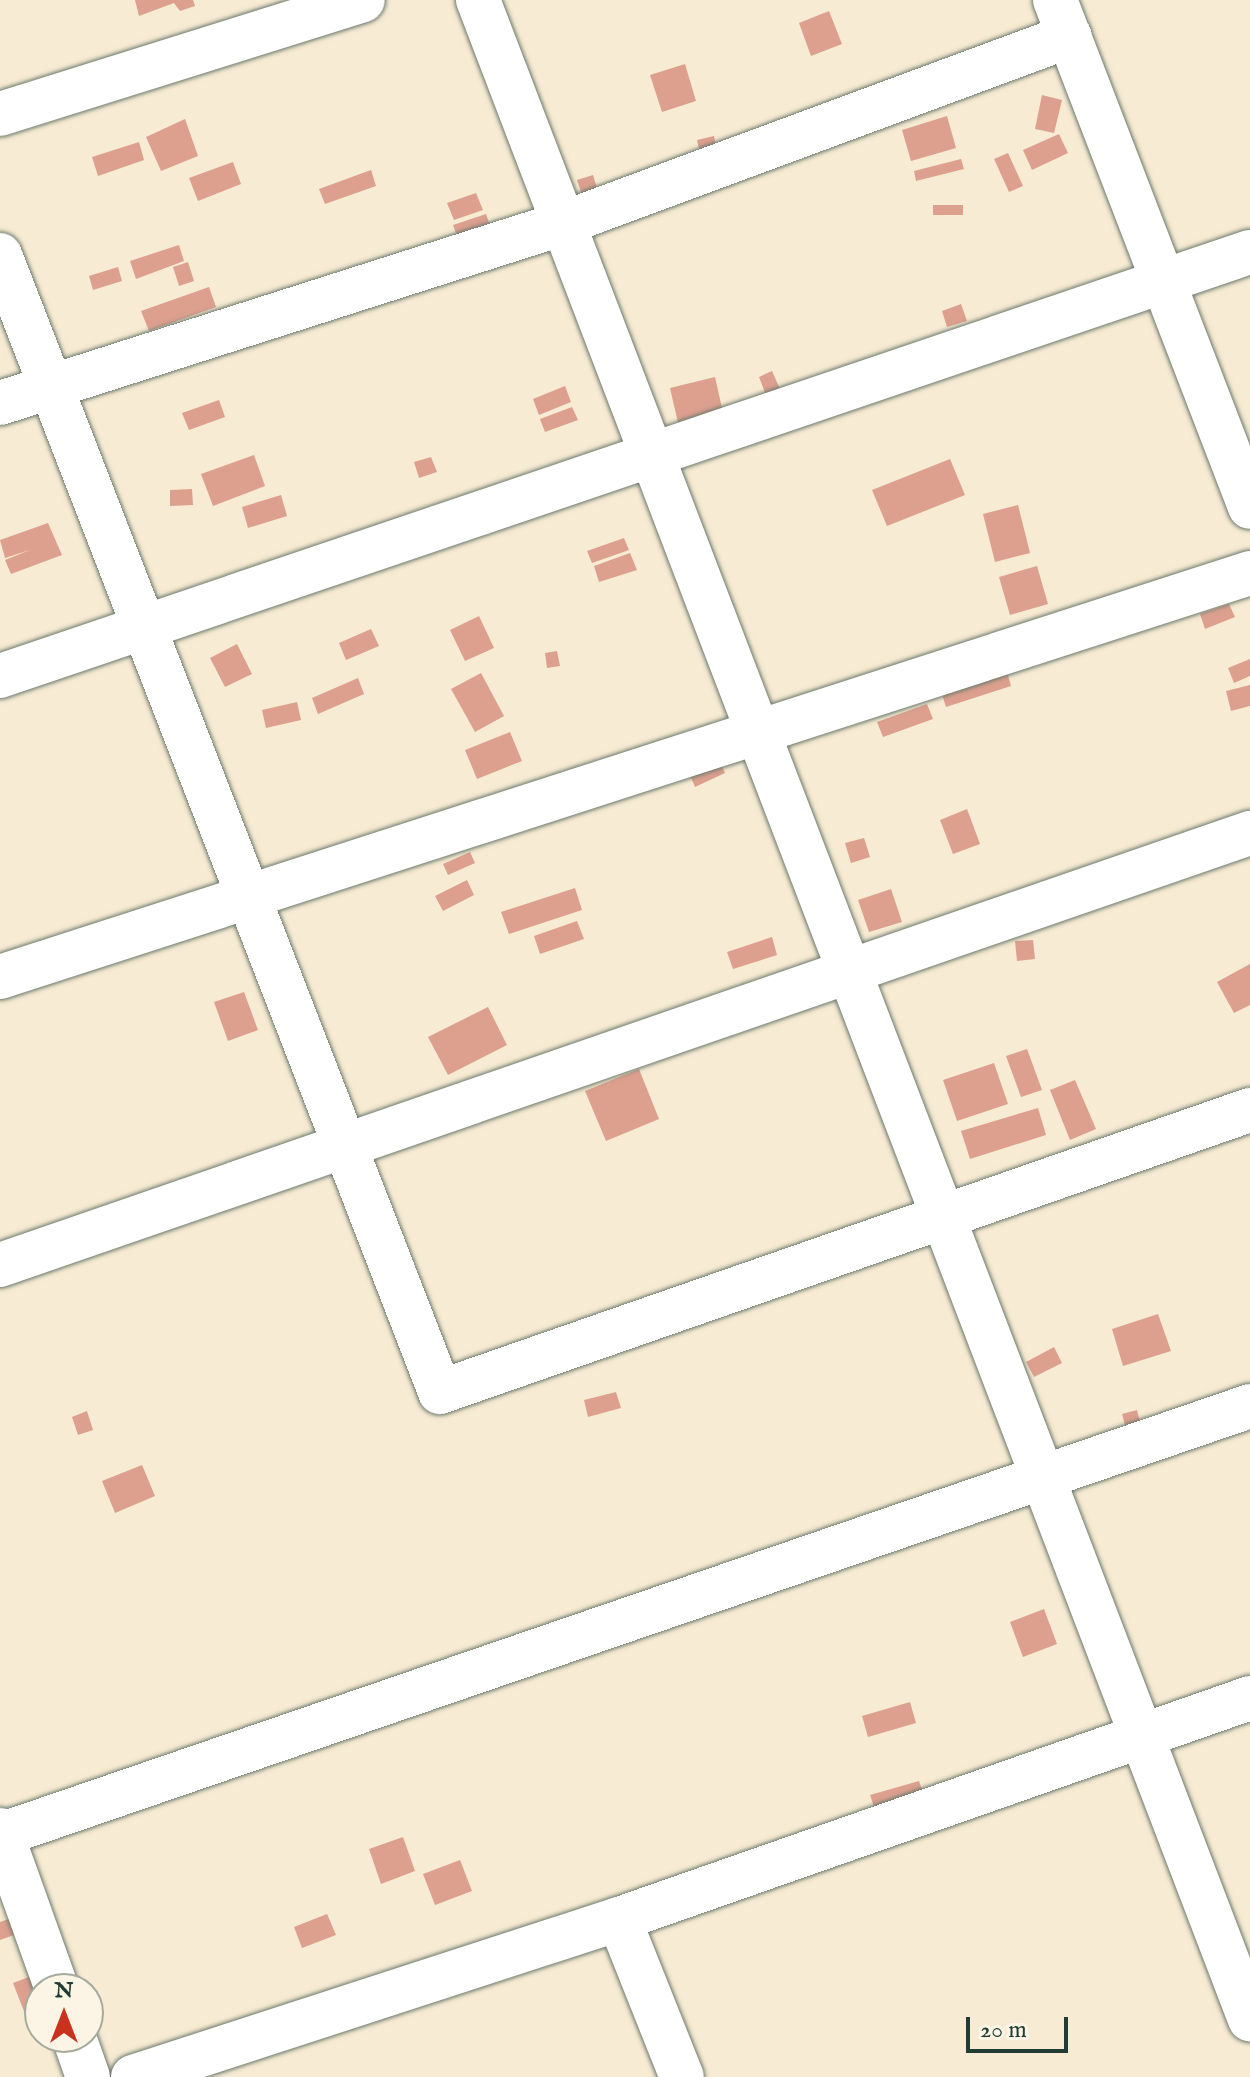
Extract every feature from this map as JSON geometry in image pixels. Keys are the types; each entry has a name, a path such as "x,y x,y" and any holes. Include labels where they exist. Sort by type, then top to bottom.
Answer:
{"street":[{"path":"0,114 363,0"},
{"path":"478,0 1250,2020"},
{"path":"0,403 564,223 1062,18 1250,507"},
{"path":"0,676 145,631 1250,252"},
{"path":"0,255 440,1392 945,1219 1250,1110"},
{"path":"0,977 249,900 1250,573"},
{"path":"0,1265 346,1150 1250,833"},
{"path":"51,1973 0,1833 1044,1479 1250,1406"},
{"path":"133,2077 619,1919 1143,1740 1250,1698"},
{"path":"619,1919 682,2077"},
{"path":"80,2053 88,2077"}],"building":[{"path":"135,0 193,0 195,6 180,11 174,3 139,16"},
{"path":"829,11 842,44 811,56 799,23"},
{"path":"685,64 696,101 662,112 650,75"},
{"path":"1042,95 1062,100 1054,133 1035,129"},
{"path":"947,116 956,148 911,161 902,130"},
{"path":"185,119 198,156 161,171 146,137"},
{"path":"1059,134 1068,153 1032,170 1023,150"},
{"path":"714,136 718,155 701,158 697,140"},
{"path":"139,142 144,160 98,176 92,157"},
{"path":"1008,153 1023,186 1009,192 994,159"},
{"path":"961,159 964,169 916,181 914,171"},
{"path":"233,162 241,184 198,201 189,178"},
{"path":"371,170 376,186 325,204 319,189"},
{"path":"593,175 598,191 582,195 577,180"},
{"path":"476,193 483,210 454,220 447,203"},
{"path":"933,205 963,205 963,215 933,215"},
{"path":"486,214 492,231 459,242 453,225"},
{"path":"179,245 184,261 136,279 130,261"},
{"path":"188,262 194,281 179,286 173,267"},
{"path":"118,267 122,281 93,290 89,276"},
{"path":"209,287 216,307 149,331 141,311"},
{"path":"961,304 967,321 947,327 942,311"},
{"path":"772,371 780,389 766,395 759,377"},
{"path":"715,377 724,417 679,427 670,388"},
{"path":"565,386 571,402 539,415 533,399"},
{"path":"219,400 225,417 189,430 182,413"},
{"path":"572,407 578,420 545,432 540,419"},
{"path":"254,455 265,486 213,506 201,474"},
{"path":"431,457 437,472 419,478 414,462"},
{"path":"950,459 965,495 887,526 872,490"},
{"path":"192,489 193,505 170,506 170,490"},
{"path":"281,495 287,516 248,528 242,507"},
{"path":"1018,505 1030,553 995,562 983,514"},
{"path":"48,523 62,555 11,574 5,560 30,550 5,558 0,540"},
{"path":"624,538 629,550 592,563 587,551"},
{"path":"630,553 637,570 599,582 594,566"},
{"path":"1037,566 1048,604 1010,615 999,577"},
{"path":"1229,604 1235,617 1205,629 1200,614"},
{"path":"479,616 494,648 465,661 450,630"},
{"path":"371,629 379,646 346,660 339,643"},
{"path":"237,644 252,674 225,687 210,658"},
{"path":"557,651 560,666 547,668 545,653"},
{"path":"1250,659 1250,676 1234,683 1228,668"},
{"path":"1004,661 1011,686 946,707 938,682"},
{"path":"481,673 504,716 475,732 451,689"},
{"path":"358,678 364,694 318,714 312,698"},
{"path":"1250,685 1250,706 1231,711 1226,691"},
{"path":"297,702 301,720 266,728 262,710"},
{"path":"927,704 933,719 883,737 877,722"},
{"path":"510,732 522,761 477,779 465,750"},
{"path":"717,754 725,773 695,787 687,768"},
{"path":"967,809 980,844 953,854 940,820"},
{"path":"864,838 870,857 851,863 845,843"},
{"path":"470,852 475,863 448,875 443,864"},
{"path":"467,880 474,895 443,911 435,896"},
{"path":"575,888 582,910 509,934 501,912"},
{"path":"891,889 902,922 869,932 858,900"},
{"path":"577,921 584,939 540,954 534,936"},
{"path":"772,937 777,955 733,969 727,952"},
{"path":"1033,940 1035,959 1017,961 1015,941"},
{"path":"1250,964 1250,1005 1234,1013 1217,982"},
{"path":"244,992 258,1030 228,1041 214,1002"},
{"path":"488,1007 507,1045 448,1075 428,1037"},
{"path":"1027,1049 1042,1090 1021,1097 1006,1056"},
{"path":"994,1063 1008,1104 957,1121 943,1080"},
{"path":"639,1069 659,1119 606,1141 585,1091"},
{"path":"1075,1080 1096,1129 1070,1140 1050,1090"},
{"path":"1038,1108 1046,1135 970,1159 961,1131"},
{"path":"1158,1314 1171,1351 1123,1366 1112,1329"},
{"path":"1054,1347 1062,1363 1034,1377 1026,1362"},
{"path":"616,1392 621,1408 588,1417 584,1400"},
{"path":"1137,1410 1141,1426 1126,1429 1122,1414"},
{"path":"87,1411 93,1430 78,1435 72,1417"},
{"path":"142,1465 155,1496 115,1513 102,1481"},
{"path":"1044,1609 1057,1644 1023,1657 1010,1622"},
{"path":"910,1702 916,1723 868,1737 862,1716"},
{"path":"919,1781 926,1801 877,1816 870,1795"},
{"path":"403,1837 415,1871 381,1884 369,1849"},
{"path":"460,1860 472,1891 435,1905 423,1874"},
{"path":"23,1914 28,1930 0,1940 0,1922"},
{"path":"327,1914 336,1935 302,1948 294,1927"},
{"path":"24,1979 24,2011 13,1983"}]}
